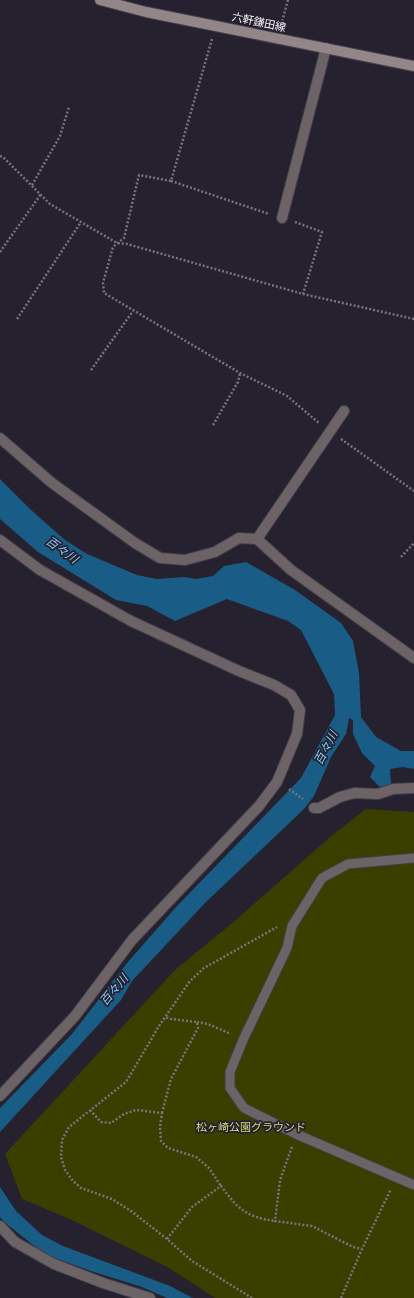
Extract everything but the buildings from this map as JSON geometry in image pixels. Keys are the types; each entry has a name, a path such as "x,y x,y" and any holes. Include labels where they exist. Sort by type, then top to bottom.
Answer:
{"main road":[{"name":"六軒鎌田線","path":"100,0 146,12 414,66"}],"street":[{"path":"282,218 326,48"},
{"path":"257,539 344,411"},
{"path":"0,438 52,483 135,543 160,558 185,560 215,552 239,538 257,539 291,570 414,658"},
{"path":"0,540 40,570 131,621 239,671 274,685 291,695 300,710 297,734 277,782 259,806 132,940 75,1016 0,1096"},
{"path":"314,808 319,808 340,797 354,793 378,794 393,789 414,788"},
{"path":"0,1226 15,1242 54,1264 103,1283 150,1298"}],"lane":[{"path":"414,858 348,864 322,878 292,926 287,948 243,1040 230,1072 230,1088 244,1108 296,1134 414,1185"}],"path":[{"path":"277,38 288,0"},
{"path":"171,181 216,26"},
{"path":"32,185 60,136 69,106"},
{"path":"0,156 3,157 50,204 117,243 127,244 303,294 414,319"},
{"path":"303,294 322,232 171,181 139,175 124,238 113,247 103,283 104,294 240,373 287,396 330,433 344,440 414,491"},
{"path":"0,252 41,194"},
{"path":"17,319 81,222"},
{"path":"91,370 133,311"},
{"path":"214,425 238,382 240,373"},
{"path":"401,557 414,543"},
{"path":"285,786 314,808"},
{"path":"252,1298 192,1261 131,1211 112,1199 81,1188 73,1181 65,1170 61,1157 62,1140 69,1127 126,1082 165,1017 190,981 204,968 272,930 286,924 292,926"},
{"path":"165,1017 208,1024 243,1040"},
{"path":"197,1022 198,1028 171,1079 162,1113 160,1127 161,1141 168,1148 196,1157 209,1168 233,1203 247,1214 275,1221 312,1226 353,1247 362,1249"},
{"path":"90,1110 101,1122 111,1123 124,1114 136,1110 162,1113"},
{"path":"275,1221 280,1180 296,1134"},
{"path":"342,1298 362,1249 396,1176"},
{"path":"167,1239 192,1207 221,1186"}],"green space":[{"name":"松ヶ崎公園グラウンド","path":"366,809 414,812 414,1298 215,1298 169,1268 72,1220 22,1199 5,1154 175,970 237,919 330,837"}],"water":[{"name":"百々川","path":"0,479 31,510 65,540 87,554 137,575 157,579 184,577 196,579 213,576 224,566 246,562 295,590 341,623 353,641 359,673 361,717 376,737 401,751 414,751 414,769 403,767 390,769 391,784 380,787 370,777 375,766 362,753 353,734 353,720 349,718 346,734 331,757 314,796 304,809 205,903 132,981 121,1000 0,1132 0,1108 72,1034 127,963 177,906 301,778 335,715 334,694 301,630 288,621 227,599 175,621 147,606 116,600 38,552 0,519"},
{"path":"0,1187 16,1211 42,1235 63,1246 170,1286 193,1298 167,1298 142,1287 46,1255 4,1222 0,1217"}]}
